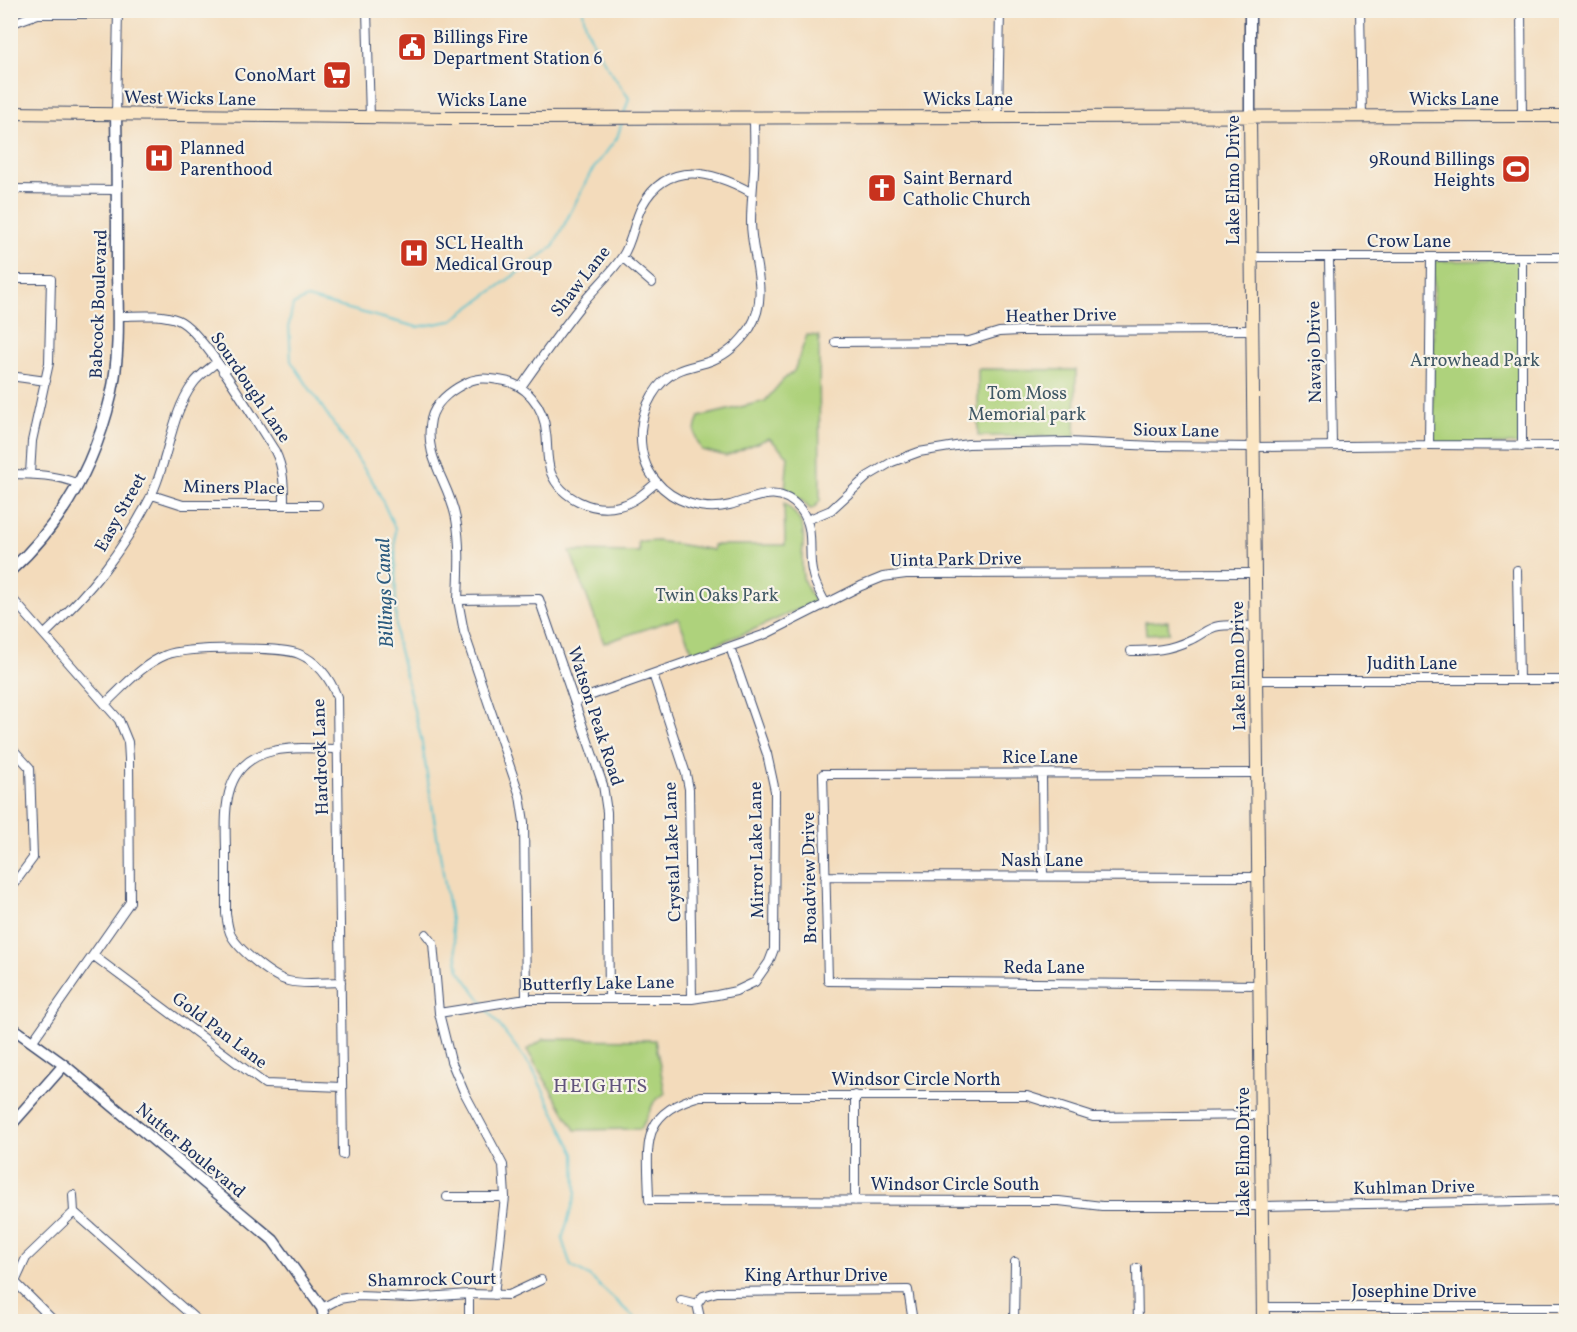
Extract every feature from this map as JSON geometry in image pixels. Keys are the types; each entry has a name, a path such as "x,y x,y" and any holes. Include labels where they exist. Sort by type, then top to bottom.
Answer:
{"main road":[{"name":"West Wicks Lane","path":"10,113 369,118"},
{"name":"Lake Elmo Drive","path":"1250,116 1263,1322"},
{"name":"Wicks Lane","path":"369,118 1566,116"}],"street":[{"path":"367,10 369,118"},
{"path":"998,117 999,10"},
{"name":"Lake Elmo Drive","path":"1250,10 1250,116"},
{"path":"1360,10 1362,117"},
{"path":"1521,10 1522,117"},
{"path":"10,24 38,14 118,12 116,115"},
{"name":"Babcock Boulevard","path":"10,571 41,541 79,484 92,456 111,395 116,366 118,316 116,115"},
{"path":"754,117 752,241 759,275 758,314 741,340 731,349 714,360 677,371 662,382 642,418 640,440 645,464 657,482 675,498 693,505 711,508 768,494 790,500 807,520 811,536 811,569 815,584 826,604"},
{"name":"Shaw Lane","path":"521,387 585,300 622,257 632,240 641,208 654,187 668,179 687,173 702,173 739,185 752,193"},
{"path":"10,189 117,190"},
{"path":"1522,256 1522,447"},
{"path":"622,257 652,283"},
{"name":"Crow Lane","path":"1251,257 1566,257"},
{"path":"1429,445 1431,257"},
{"name":"Navajo Drive","path":"1329,258 1332,446"},
{"path":"10,279 51,279 51,343 46,381 32,441 30,474"},
{"name":"Sourdough Lane","path":"118,316 168,317 181,321 192,329 224,372 281,463 284,479 284,505"},
{"name":"Heather Drive","path":"835,342 969,341 999,332 1020,331 1253,330"},
{"name":"Easy Street","path":"45,634 79,602 123,546 152,495 162,471 180,407 188,391 194,381 217,362"},
{"path":"224,372 232,365"},
{"path":"10,376 46,381"},
{"path":"526,999 524,822 520,796 464,632 458,600 457,527 451,498 431,454 428,434 433,413 448,392 468,381 485,378 503,380 521,387 540,408 546,429 547,460 552,475 562,490 578,502 597,507 617,507 644,494 657,482"},
{"name":"Sioux Lane","path":"807,520 831,510 868,476 892,462 919,452 968,444 1068,442 1253,447 1566,446"},
{"path":"10,474 57,477 79,484"},
{"name":"Miners Place","path":"152,495 183,505 318,505"},
{"path":"1517,570 1519,680"},
{"name":"Uinta Park Drive","path":"575,701 766,634 884,577 906,574 1255,573"},
{"path":"10,596 106,703 119,720 128,742 130,902 32,1041"},
{"name":"Watson Peak Road","path":"458,600 539,599 603,785 607,812 609,997"},
{"path":"1131,651 1156,651 1173,647 1219,626 1256,626"},
{"name":"Mirror Lake Lane","path":"730,647 765,747 775,791 774,949 769,962 754,981"},
{"name":"Hardrock Lane","path":"106,703 147,666 168,654 193,651 274,650 298,654 318,666 331,682 337,697 343,1155"},
{"name":"Crystal Lake Lane","path":"652,674 689,789 692,999"},
{"name":"Judith Lane","path":"1257,680 1566,680"},
{"path":"10,746 30,768 33,858 10,889"},
{"path":"338,749 272,751 241,763 225,804 226,914 230,932 238,945 278,976 288,981 341,982"},
{"name":"Rice Lane","path":"823,774 1257,773"},
{"name":"Broadview Drive","path":"823,774 828,981"},
{"path":"1042,774 1043,876"},
{"name":"Nash Lane","path":"825,876 1259,877"},
{"path":"426,933 433,943 440,1013 451,1061 464,1092 503,1165 504,1197 494,1294"},
{"name":"Gold Pan Lane","path":"94,956 265,1084 342,1087"},
{"name":"Butterfly Lake Lane","path":"440,1013 526,999 609,997 692,999 736,991 754,981"},
{"name":"Reda Lane","path":"828,981 1260,985"},
{"name":"Nutter Boulevard","path":"10,1026 64,1065 273,1240 322,1308 325,1322"},
{"path":"10,1126 64,1065"},
{"path":"855,1095 855,1201"},
{"name":"Windsor Circle North","path":"649,1200 648,1140 653,1125 679,1102 700,1096 1027,1096 1093,1116 1261,1115"},
{"path":"73,1195 74,1212 199,1322"},
{"path":"447,1197 504,1197"},
{"name":"Windsor Circle South","path":"649,1200 1059,1201 1102,1206 1261,1206"},
{"name":"Kuhlman Drive","path":"1261,1206 1566,1200"},
{"path":"55,1322 13,1282 26,1258 74,1212"},
{"path":"1014,1322 1015,1262"},
{"path":"1137,1268 1138,1322"},
{"name":"Shamrock Court","path":"322,1308 339,1299 358,1296 411,1298 509,1294 541,1280"},
{"name":"King Arthur Drive","path":"697,1304 703,1296 717,1292 908,1290 913,1322"},
{"path":"469,1294 469,1322"},
{"path":"681,1300 697,1304 701,1322"},
{"name":"Josephine Drive","path":"1262,1307 1566,1307"}],"green space":[{"name":"Arrowhead Park","path":"1522,260 1519,444 1432,445 1434,261"},
{"path":"807,335 819,336 820,501 810,509 785,490 788,456 769,438 726,456 702,450 695,434 699,417 765,401 794,371"},
{"name":"Tom Moss Memorial park","path":"978,369 1076,370 1075,437 978,436"},
{"name":"Twin Oaks Park","path":"784,503 800,521 803,529 803,577 815,602 748,632 693,653 678,618 604,643 570,551 639,552 638,542 658,541 713,550 713,545 785,545"},
{"path":"1168,621 1169,633 1146,634 1145,622"},
{"path":"544,1039 655,1040 665,1093 654,1102 641,1129 575,1130 527,1050"}],"waterway":[{"name":"Billings Canal","path":"583,10 588,32 594,44 629,98 624,114"},
{"name":"Billings Canal","path":"483,1003 459,970 421,738 396,638 395,528 375,485 291,361 289,324 293,305 307,298 417,327 451,321 553,247 591,172 617,138 622,122"},
{"name":"Billings Canal","path":"486,1008 532,1068 575,1154 576,1194 562,1239 571,1266 589,1276 639,1322"}],"place":[{"name":"Billings Fire Department Station 6","path":"412,47"},
{"name":"ConoMart","path":"337,75"},
{"name":"Planned Parenthood","path":"159,158"},
{"name":"9Round Billings Heights","path":"1516,169"},
{"name":"Saint Bernard Catholic Church","path":"882,188"},
{"name":"SCL Health Medical Group","path":"414,253"}],"district":[{"name":"HEIGHTS","path":"601,1085"}]}
